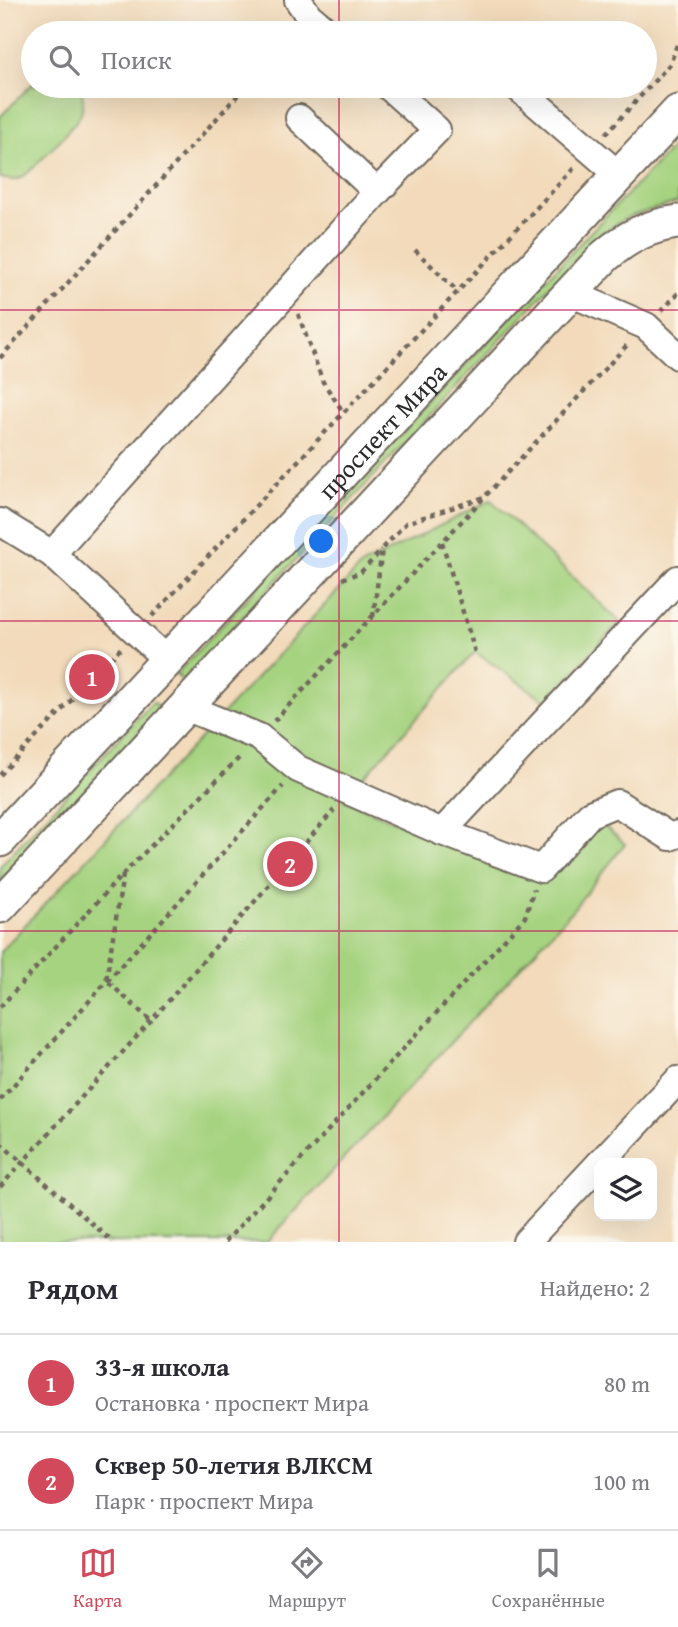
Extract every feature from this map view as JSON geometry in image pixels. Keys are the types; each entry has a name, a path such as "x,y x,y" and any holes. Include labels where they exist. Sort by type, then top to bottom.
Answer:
{"main road":[{"name":"проспект Мира","path":"0,840 678,113"},
{"name":"проспект Мира","path":"0,906 570,293 621,242 648,228 678,222"},
{"path":"160,668 185,707"}],"lane":[{"path":"299,0 315,21"},
{"path":"52,554 377,192 437,130 401,98"},
{"path":"530,98 619,175"},
{"path":"299,118 377,192"},
{"path":"570,293 665,332 678,332"},
{"path":"647,325 678,356"},
{"path":"0,522 52,554 160,668"},
{"path":"442,832 678,579"},
{"path":"185,707 259,737 298,769 442,832 541,869 590,814 617,803 670,837 678,834"},
{"path":"606,1158 678,1080"},
{"path":"526,1242 594,1170"}],"path":[{"path":"657,78 670,64 678,42"},
{"path":"0,358 235,98"},
{"path":"598,142 639,98"},
{"path":"151,616 560,184"},
{"path":"415,250 458,292"},
{"path":"289,290 323,382 344,413"},
{"path":"267,729 678,293"},
{"path":"338,581 360,572 405,523 486,496"},
{"path":"442,542 475,652"},
{"path":"373,617 382,549"},
{"path":"0,775 123,645"},
{"path":"0,1007 123,874 249,747"},
{"path":"0,1100 298,769"},
{"path":"0,1186 151,1021 343,800"},
{"path":"225,1242 525,917 541,869"},
{"path":"106,980 123,874"},
{"path":"106,980 151,1021"},
{"path":"0,1143 113,1242"}],"green space":[{"path":"21,95 21,98 83,98 81,113 75,122 26,175 16,180 0,178 0,117"},
{"path":"678,142 678,202 628,217 598,235 183,681 176,674"},
{"path":"491,500 620,622 546,701 475,652 344,800 544,884 601,823 625,844 570,913 267,1242 0,1242 0,952 362,565"},
{"path":"153,702 161,709 0,881 0,866"}],"place":[{"name":"33-я школа","path":"92,677"},
{"name":"Сквер 50-летия ВЛКСМ","path":"290,864"}]}
